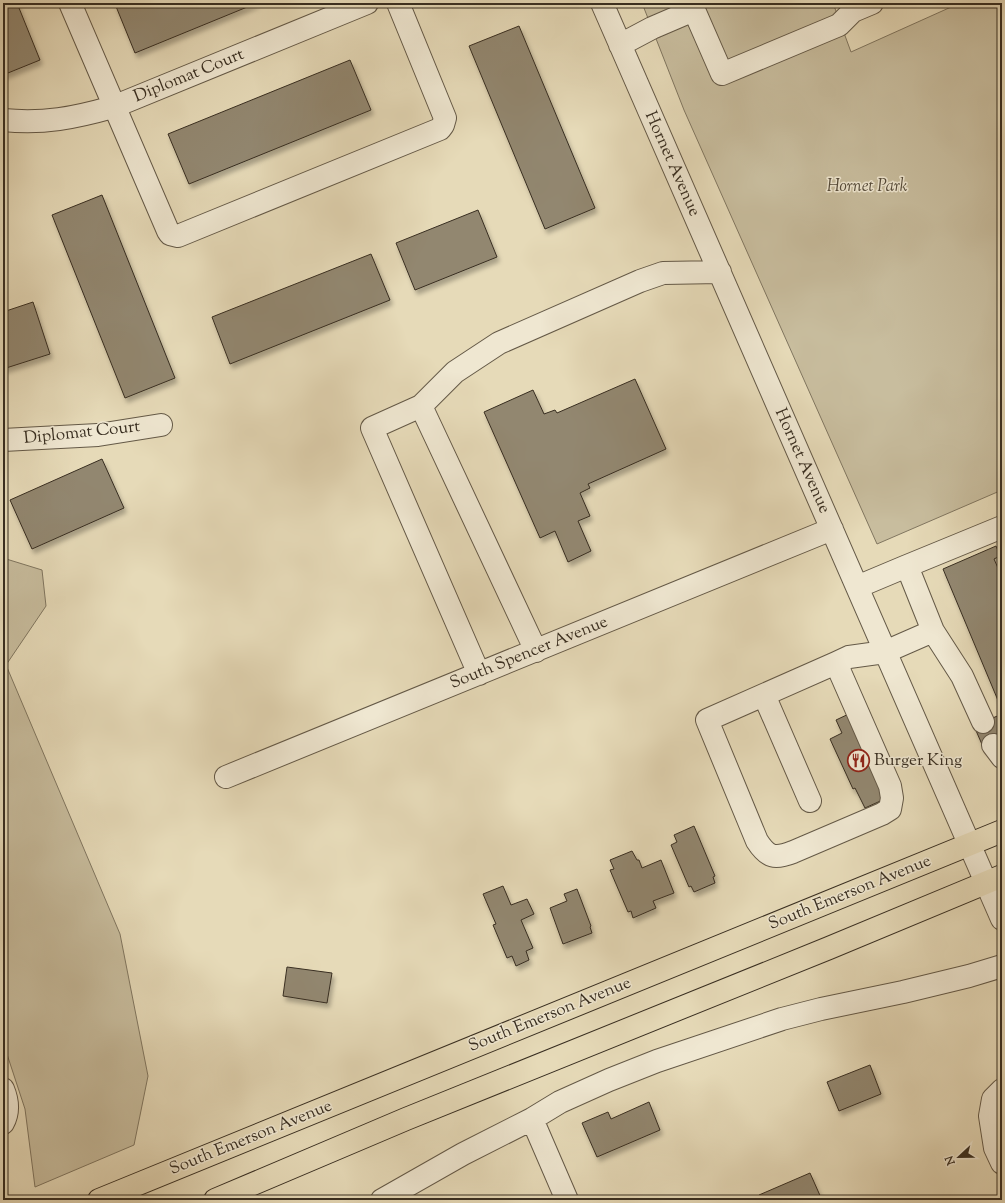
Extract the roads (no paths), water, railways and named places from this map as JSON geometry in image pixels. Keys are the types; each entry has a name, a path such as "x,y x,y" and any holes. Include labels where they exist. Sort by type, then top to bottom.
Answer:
{"main road":[{"name":"South Emerson Avenue","path":"99,1200 1002,831"},
{"path":"215,1200 406,1119 772,971 994,879"}],"street":[{"path":"70,3 168,231 170,234 174,235 182,235 440,129 445,118 398,3"},
{"name":"Diplomat Court","path":"3,120 25,122 50,121 81,116 113,106 368,3"},
{"name":"Hornet Avenue","path":"602,3 970,844 994,879 1002,919"},
{"path":"620,45 692,7 722,74 839,25 858,6"},
{"path":"479,674 372,428 421,406 455,372 499,343 640,281 663,273 720,272"},
{"path":"421,406 536,651"},
{"name":"Diplomat Court","path":"3,440 98,435 161,425"},
{"path":"857,587 1002,527"},
{"name":"South Spencer Avenue","path":"226,778 832,529"},
{"path":"907,566 933,631 962,676 983,722"},
{"path":"836,663 890,786 892,798 890,808 882,814 793,852 781,856 772,856 763,850 757,841 707,720 849,657 886,652 933,631"},
{"path":"764,694 810,801"},
{"path":"382,1200 463,1154 532,1119 560,1102 657,1061 782,1020 821,1009 903,992 969,976 1002,966"},
{"path":"3,1089 7,1097 8,1114 3,1123"},
{"path":"1002,1090 993,1099 990,1116 995,1148 1002,1163"},
{"path":"532,1119 567,1200"}],"place":[{"name":"Burger King","path":"858,761"}],"park label":[{"name":"Hornet Park","path":"867,187"}]}
